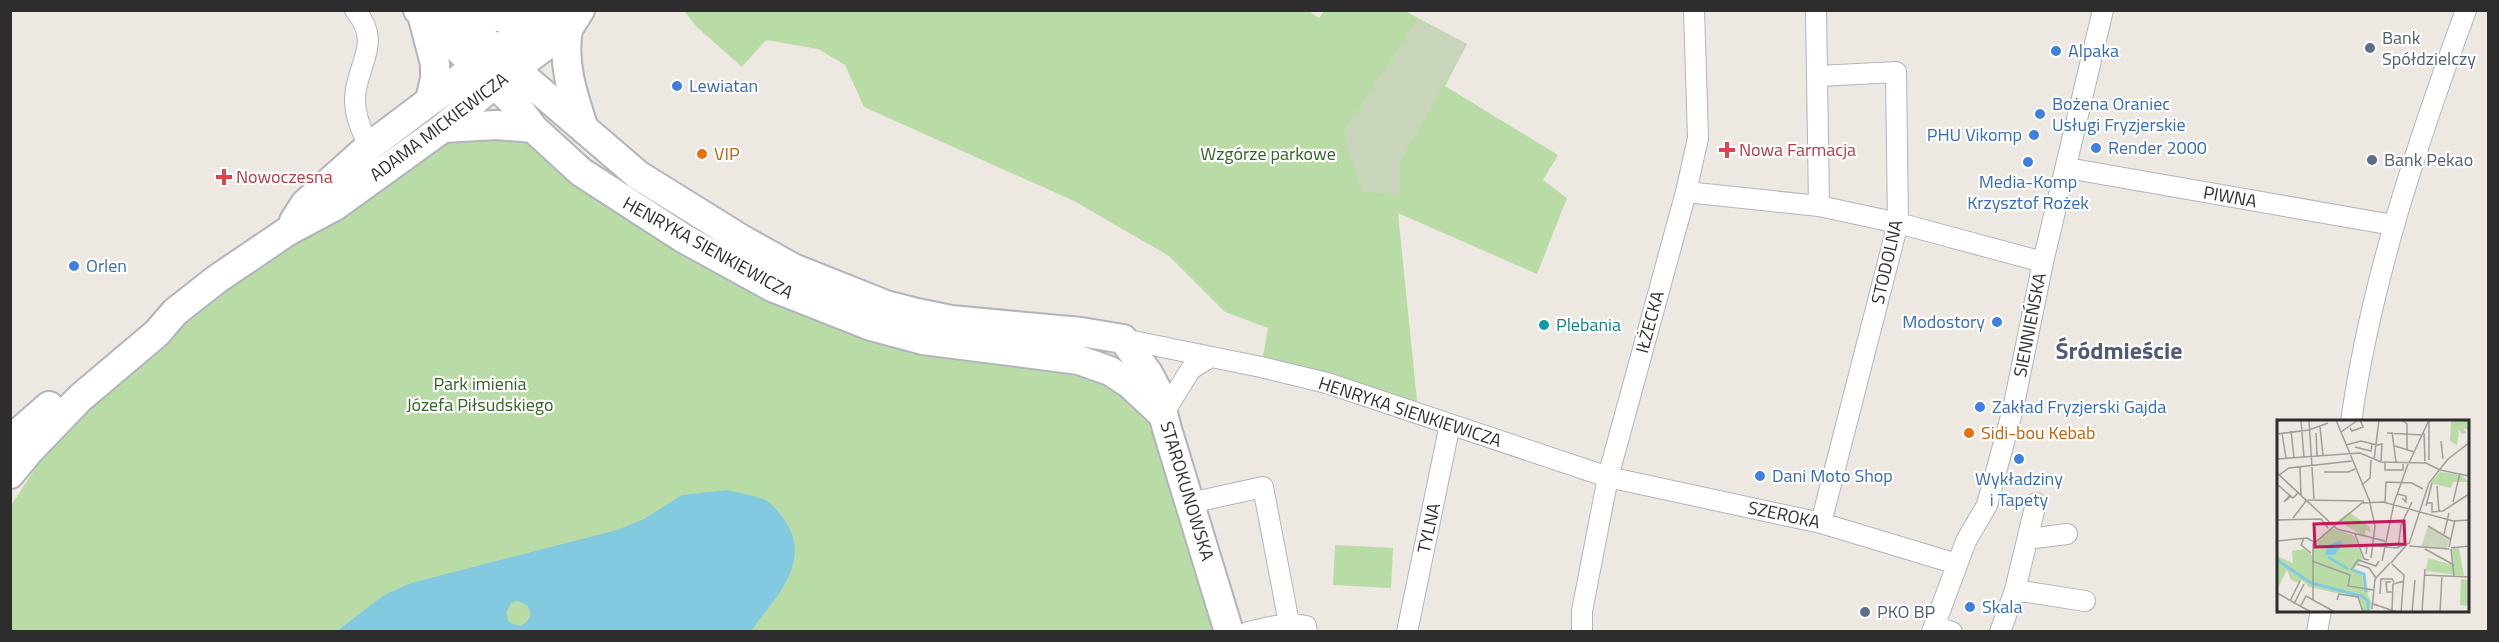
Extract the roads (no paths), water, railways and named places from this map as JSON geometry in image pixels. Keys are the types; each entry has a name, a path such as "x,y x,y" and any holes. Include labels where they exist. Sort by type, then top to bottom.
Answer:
{"street":[{"path":"355,10 366,26 369,44 355,91 356,112 359,124 379,157"},
{"path":"453,10 494,17 560,17 567,72 584,129"},
{"name":"HENRYKA SIENKIEWICZA","path":"453,10 496,67 515,104 533,128 581,172 617,198 683,238 772,287 871,326 924,340 1079,360 1130,349"},
{"name":"IŁŻECKA","path":"1582,632 1582,611 1608,477 1686,192 1698,138 1694,10"},
{"path":"1816,10 1819,76 1819,206"},
{"name":"SIENNIEŃSKA","path":"1939,630 1957,564 1966,541 1987,505 2013,409 2043,262 2103,10"},
{"path":"2351,420 2358,374 2393,225 2424,125 2466,10"},
{"path":"421,13 435,64 435,79 430,100"},
{"name":"HENRYKA SIENKIEWICZA","path":"421,13 584,129 638,175 793,268 841,289 886,305 951,320 1081,332 1130,349 1184,362 1209,358 1261,366 1327,383 1608,477"},
{"name":"ADAMA MICKIEWICZA","path":"379,157 443,128 496,67 560,17"},
{"name":"ADAMA MICKIEWICZA","path":"10,474 72,406 157,333 175,312 217,279 288,231 334,206 430,100 496,67"},
{"name":"STODOLNA","path":"1819,76 1896,72 1898,223 1821,523"},
{"path":"443,128 496,125 533,128"},
{"name":"PIWNA","path":"2067,168 2393,225"},
{"path":"1686,192 1819,206 1898,223 2043,262"},
{"name":"ADAMA MICKIEWICZA","path":"10,441 144,326 175,312"},
{"path":"1130,349 1157,390 1163,414"},
{"path":"1163,414 1191,369 1209,358"},
{"name":"STAROKUNOWSKA","path":"1079,360 1110,371 1130,384 1163,414 1229,632"},
{"name":"TYLNA","path":"1407,632 1450,424"},
{"name":"SZEROKA","path":"1608,477 1821,523 1957,564"},
{"path":"1190,503 1263,487 1298,627 1248,632"},
{"path":"2000,632 2015,590 2036,503"},
{"path":"2028,539 2067,534"},
{"path":"2015,590 2085,601"},
{"path":"2317,632 2321,612"}],"water":[{"path":"727,490 763,499 777,510 792,534 795,549 788,578 751,631 337,631 384,595 411,583 617,530 644,519 682,495","holes":["517,601 527,605 530,615 526,622 520,626 509,623 506,613 511,603"]}],"place":[{"name":"Bank Spółdzielczy","path":"2370,48"},
{"name":"Alpaka","path":"2056,51"},
{"name":"Lewiatan","path":"677,86"},
{"name":"Bożena Oraniec Usługi Fryzjerskie","path":"2040,114"},
{"name":"PHU Vikomp","path":"2034,135"},
{"name":"Render 2000","path":"2096,148"},
{"name":"Nowa Farmacja","path":"1727,150"},
{"name":"VIP","path":"702,154"},
{"name":"Bank Pekao","path":"2372,160"},
{"name":"Media-Komp Krzysztof Rożek","path":"2028,162"},
{"name":"Nowoczesna","path":"224,177"},
{"name":"Orlen","path":"74,266"},
{"name":"Modostory","path":"1997,322"},
{"name":"Plebania","path":"1544,325"},
{"name":"Zakład Fryzjerski Gajda","path":"1980,407"},
{"name":"Sidi-bou Kebab","path":"1969,433"},
{"name":"Wykładziny i Tapety","path":"2019,459"},
{"name":"Dani Moto Shop","path":"1760,476"},
{"name":"Skala","path":"1970,607"},
{"name":"PKO BP","path":"1865,612"}],"district":[{"name":"Śródmieście","path":"2119,351"}],"park label":[{"name":"Wzgórze parkowe","path":"1268,154"},
{"name":"Park imienia Józefa Piłsudskiego","path":"480,394"}]}
